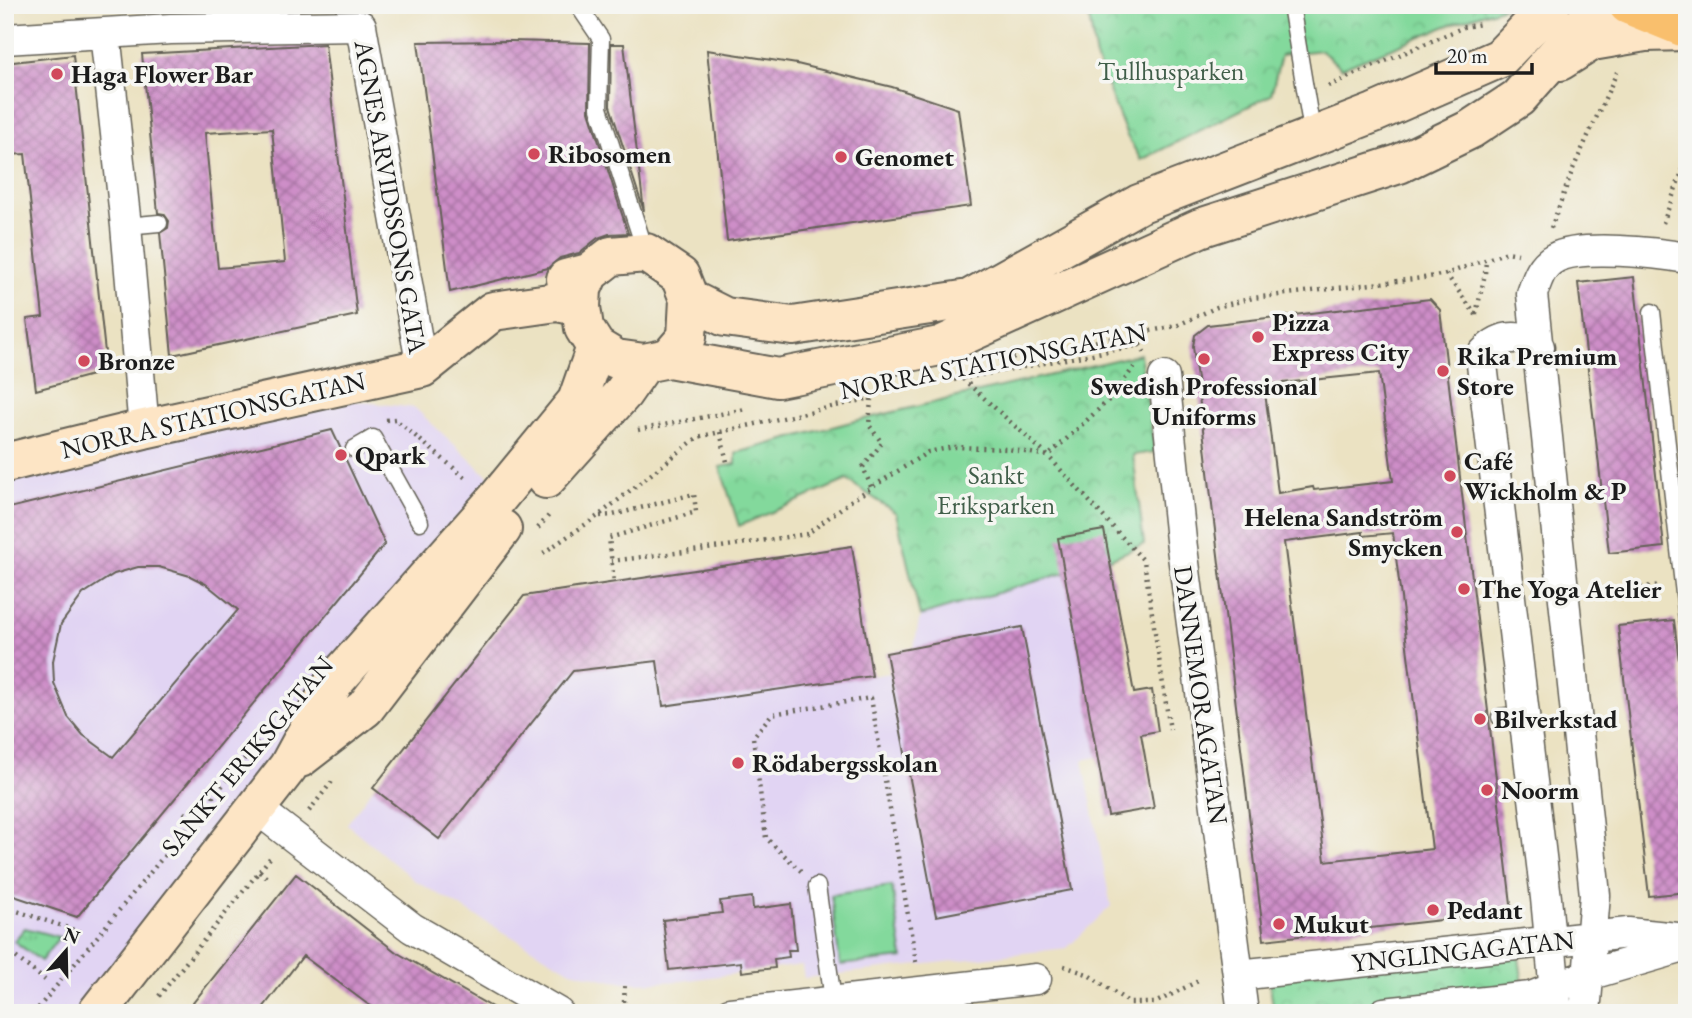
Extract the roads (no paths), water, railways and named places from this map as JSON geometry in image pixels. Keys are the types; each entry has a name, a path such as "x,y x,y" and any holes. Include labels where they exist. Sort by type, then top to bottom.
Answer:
{"main road":[{"path":"1543,71 1600,5"},
{"path":"1628,5 1687,30"},
{"path":"689,299 724,317 793,326 969,299 1139,204 1374,113 1500,58 1543,11"},
{"path":"1543,71 1592,41 1645,32 1687,30"},
{"name":"NORRA STATIONSGATAN","path":"596,347 616,359 656,360 778,378 940,346 1200,228 1399,164 1471,129 1518,98 1543,71"},
{"path":"596,347 584,328 585,290 611,256 646,253 680,276 689,299 687,337 656,360"},
{"name":"NORRA STATIONSGATAN","path":"5,463 144,429 422,368 493,311 557,302 585,290"},
{"name":"SANKT ERIKSGATAN","path":"97,1013 288,767 334,682 490,508 577,401 596,347"},
{"name":"SANKT ERIKSGATAN","path":"288,767 365,708 503,528 623,393 656,360"}],"street":[{"name":"AGNES ARVIDSSONS GATA","path":"105,33 361,26 422,368"},
{"path":"5,39 105,33 144,429"},
{"path":"1585,1013 1595,895 1532,294 1540,271 1556,257 1579,252 1643,251 1685,257"},
{"path":"1539,347 1527,339 1509,337 1491,344 1481,356 1511,716 1550,942 1556,1000"},
{"name":"DANNEMORAGATAN","path":"1164,377 1181,540 1243,1013"},
{"path":"257,808 412,928 558,1013"},
{"name":"YNGLINGAGATAN","path":"1238,975 1628,933 1687,939"},
{"name":"YNGLINGAGATAN","path":"1384,1013 1531,997 1556,1000 1588,975 1687,946"},
{"path":"730,1013 833,1000 895,1004 1036,979"}],"lane":[{"path":"578,5 601,39 599,108 646,253"},
{"path":"1291,5 1313,137"},
{"path":"126,226 159,223"},
{"path":"1652,313 1687,620"},
{"path":"354,449 373,439 420,522"},
{"path":"817,886 833,1000"}],"place":[{"name":"Haga Flower Bar","path":"57,74"},
{"name":"Ribosomen","path":"534,154"},
{"name":"Genomet","path":"841,157"},
{"name":"Pizza Express City","path":"1258,337"},
{"name":"Swedish Professional Uniforms","path":"1204,359"},
{"name":"Bronze","path":"84,361"},
{"name":"Rika Premium Store","path":"1443,371"},
{"name":"Qpark","path":"341,455"},
{"name":"Café Wickholm & P","path":"1450,476"},
{"name":"Helena Sandström Smycken","path":"1457,532"},
{"name":"The Yoga Atelier","path":"1464,589"},
{"name":"Bilverkstad","path":"1480,719"},
{"name":"Rödabergsskolan","path":"738,763"},
{"name":"Noorm","path":"1487,790"},
{"name":"Pedant","path":"1433,910"},
{"name":"Mukut","path":"1279,924"}],"park label":[{"name":"Tullhusparken","path":"1171,71"},
{"name":"Sankt Eriksparken","path":"996,490"}]}
